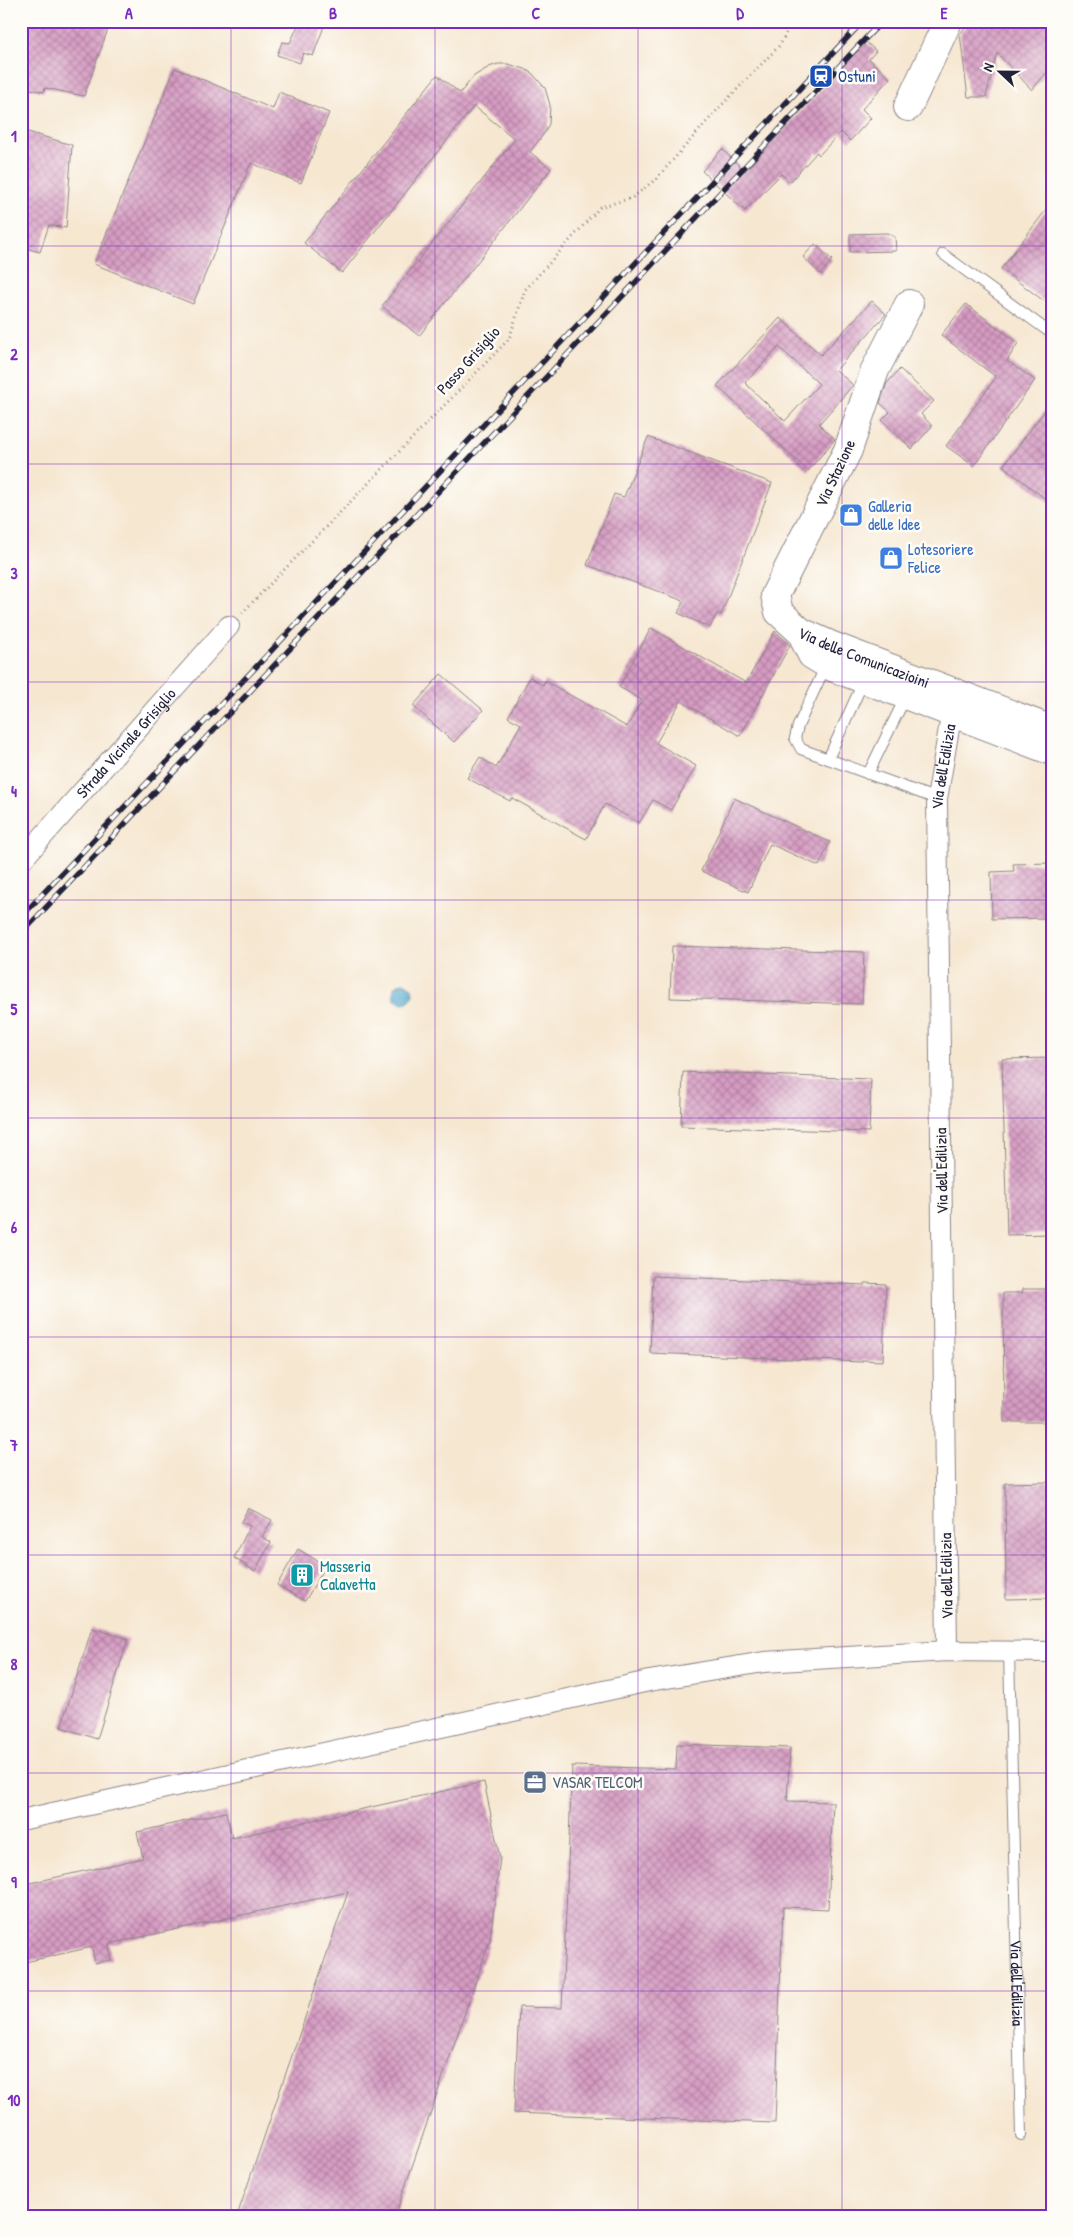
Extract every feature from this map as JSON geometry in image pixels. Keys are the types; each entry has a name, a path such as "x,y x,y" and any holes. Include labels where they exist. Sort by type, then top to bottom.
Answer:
{"street":[{"path":"908,107 948,21"},
{"name":"Via Stazione","path":"801,632 779,612 775,595 848,450 875,370 909,304"},
{"name":"Strada Vicinale Grisiglio","path":"21,861 229,626"},
{"name":"Via delle Comunicazioini","path":"801,632 812,655 826,664 864,680 906,696 953,703 1052,730"},
{"name":"Via delle Comunicazioini","path":"801,632 1052,751"},
{"name":"Via dell'Edilizia","path":"947,1651 937,799 953,703"},
{"path":"21,1820 649,1681 764,1662 947,1651 1052,1652"}],"lane":[{"path":"943,254 1052,334"},
{"path":"826,664 798,726 795,738 801,749 937,799"},
{"path":"828,759 864,680"},
{"path":"868,774 906,696"},
{"name":"Via dell'Edilizia","path":"1010,1652 1021,2135"}],"path":[{"name":"Passo Grisiglio","path":"229,626 509,339 525,290 600,207 632,198 656,179 780,45 792,21"}],"water":[{"path":"403,983 410,986 413,993 410,1000 403,1003 396,1000 393,993 396,986"}],"building":[{"path":"21,21 111,21 84,96 45,88 44,92 21,87"},
{"path":"300,21 326,21 313,56 303,53 300,63 277,55 282,42 290,43"},
{"path":"970,21 1052,21 1052,66 1032,90 997,53 986,97 968,97 960,34"},
{"path":"866,42 876,51 869,59 890,78 862,109 871,118 850,141 841,132 819,155 817,152 790,182 781,174 745,211 702,171 722,149 745,171"},
{"path":"498,64 508,64 525,69 533,74 545,88 550,105 549,124 530,152 551,169 419,336 382,306 515,139 474,106 342,273 304,243 437,75 460,93 474,76"},
{"path":"175,68 273,109 279,92 329,113 301,183 251,163 193,304 94,264"},
{"path":"21,130 72,145 66,228 49,225 40,252 21,247"},
{"path":"1052,202 1052,307 1001,269"},
{"path":"887,233 895,237 896,251 850,252 850,234"},
{"path":"815,244 832,260 820,274 803,257"},
{"path":"872,301 886,314 836,370 853,385 819,424 835,439 808,471 717,386 780,318 821,355","holes":["779,347 819,384 785,421 745,383"]},
{"path":"966,304 1018,343 1007,361 1035,380 974,466 946,446 996,377 941,335"},
{"path":"900,369 934,401 921,414 932,426 912,449 882,420 890,412 880,403 887,383"},
{"path":"1052,401 1052,504 1003,466"},
{"path":"648,437 772,483 721,615 717,613 710,628 678,613 684,601 587,565 614,494 624,497"},
{"path":"651,628 746,683 775,631 790,645 740,736 681,701 656,743 696,766 671,810 653,800 639,823 605,804 586,839 512,798 510,801 467,778 480,757 496,768 521,724 508,717 530,677 543,685 545,681 627,727 642,700 619,687"},
{"path":"441,674 483,710 454,742 413,706"},
{"path":"734,798 830,842 819,866 770,844 748,892 701,871"},
{"path":"1052,863 1052,918 992,919 991,872 1014,871 1013,864"},
{"path":"672,946 864,952 862,1004 670,998"},
{"path":"1052,1058 1052,1234 1007,1235 1002,1059"},
{"path":"683,1072 871,1079 869,1132 681,1126"},
{"path":"653,1276 865,1285 865,1283 886,1284 883,1361 862,1360 862,1362 650,1353"},
{"path":"1023,1289 1052,1289 1052,1422 1004,1422 1003,1293 1022,1293"},
{"path":"1050,1482 1051,1598 1006,1599 1005,1483"},
{"path":"248,1508 272,1520 262,1537 271,1542 255,1571 234,1558 250,1526 241,1522"},
{"name":"Masseria Calavetta","path":"298,1549 326,1566 305,1601 277,1585"},
{"path":"92,1628 128,1639 97,1739 61,1727"},
{"path":"677,1744 790,1748 787,1801 833,1802 828,1909 783,1907 775,2123 514,2113 519,2007 562,2008 572,1766 676,1769"},
{"path":"484,1782 500,1858 490,1940 395,2216 237,2216 348,1892 109,1944 111,1960 95,1963 92,1947 21,1963 21,1885 143,1858 137,1832 226,1812 232,1838"}],"railway":[{"path":"21,917 863,21"},
{"path":"21,934 882,21"}],"place":[{"name":"Ostuni","path":"821,76"},
{"name":"Galleria delle Idee","path":"851,515"},
{"name":"Lotesoriere Felice","path":"891,558"},
{"name":"Masseria Calavetta","path":"302,1575"},
{"name":"VASAR TELCOM","path":"535,1782"}]}
